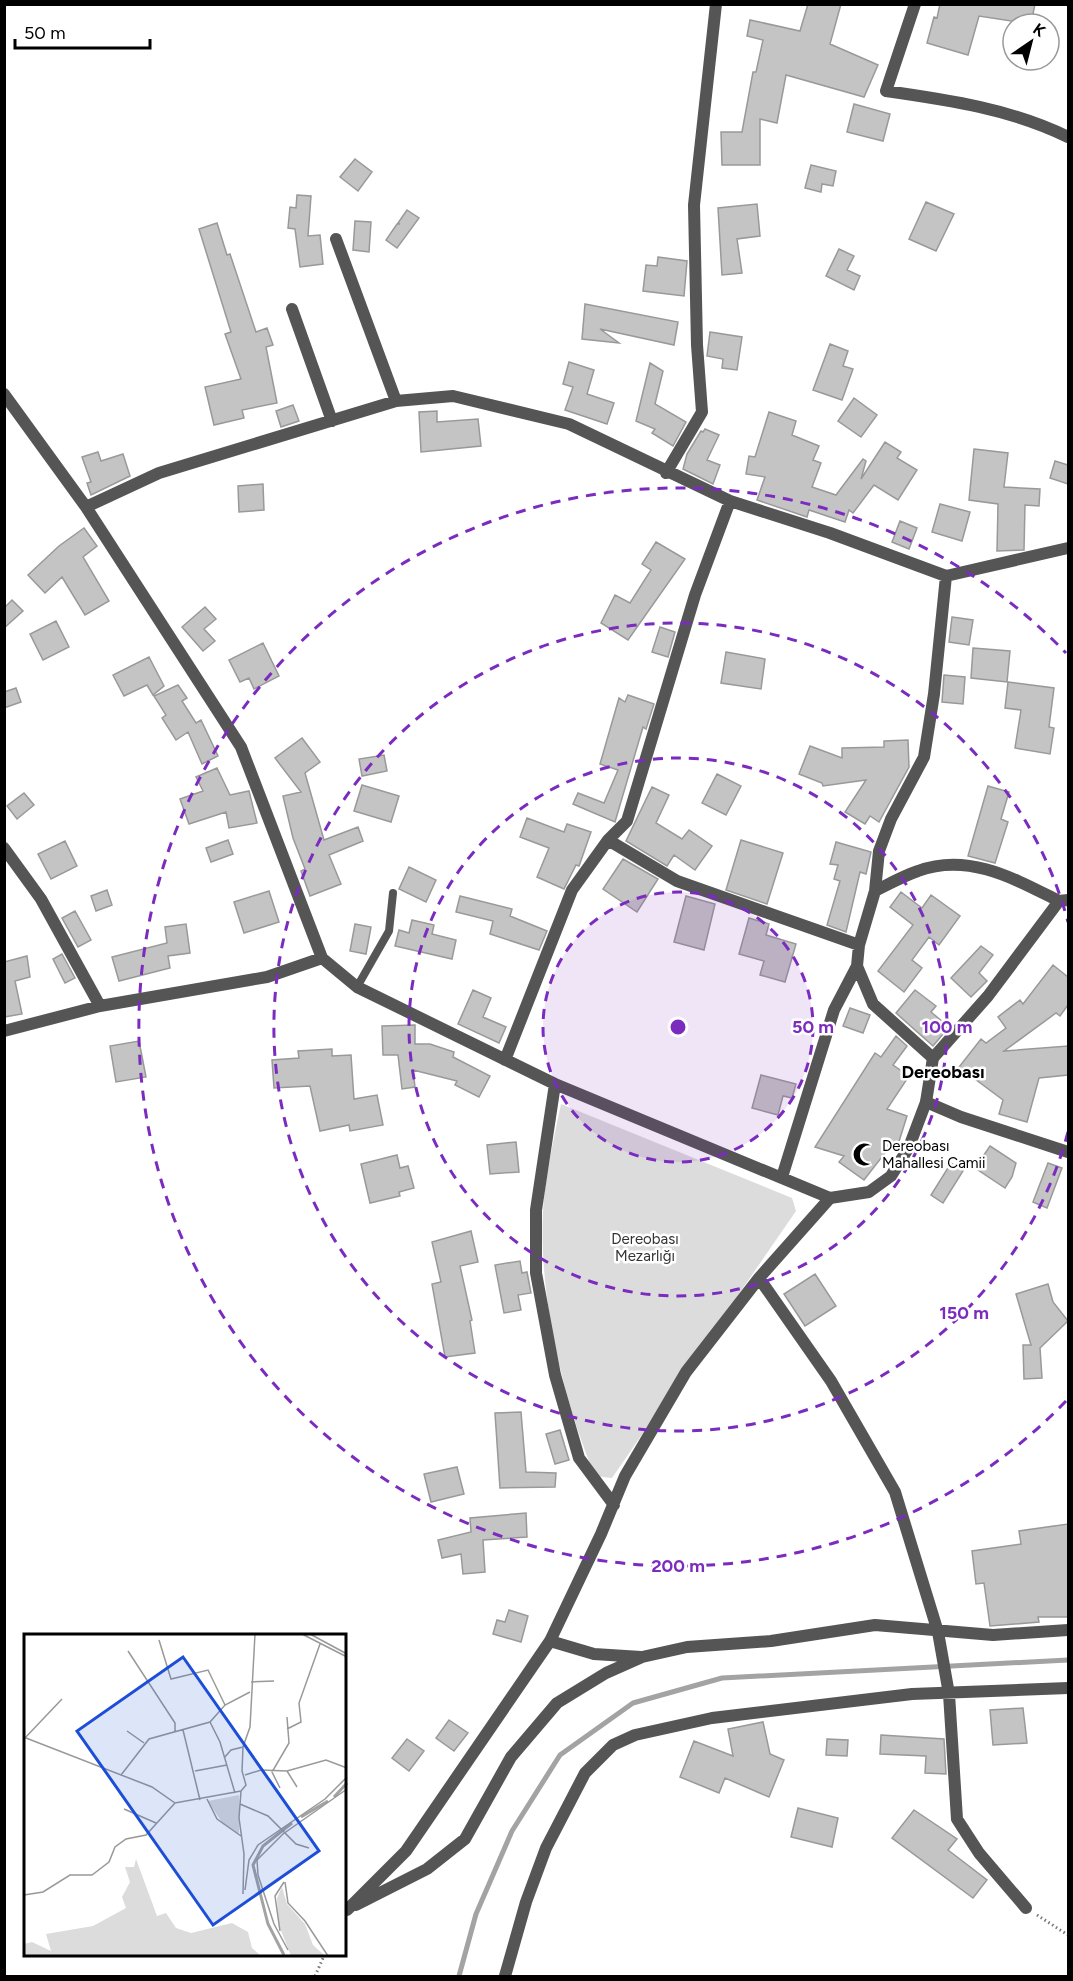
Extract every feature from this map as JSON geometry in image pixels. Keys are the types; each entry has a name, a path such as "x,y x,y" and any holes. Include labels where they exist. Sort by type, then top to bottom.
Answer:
{"street":[{"path":"666,472 702,412 697,345 694,205 716,4"},
{"path":"915,4 886,91 968,103 1042,124 1068,137"},
{"path":"336,239 396,401"},
{"path":"292,309 332,421"},
{"path":"4,394 86,507 242,747 322,958 357,987 555,1084 830,1198 869,1192 891,1176 909,1147 926,1102 933,1058 988,996 1064,900 1002,873 957,863 919,870 876,891"},
{"path":"86,507 159,473 396,401 453,396 569,424 730,501 830,533 946,576 1068,548"},
{"path":"505,1060 572,890 609,840 627,821 694,595 730,501"},
{"path":"782,1177 834,1010 857,966 859,945 876,891 879,851 891,819 924,757 934,694 946,576"},
{"path":"609,840 677,881 859,945"},
{"path":"4,848 41,898 100,1006"},
{"path":"4,1031 100,1006 267,977 322,958"},
{"path":"857,966 873,1004 933,1058"},
{"path":"555,1084 536,1210 536,1273 555,1376 579,1458 614,1506"},
{"path":"926,1102 961,1117 1068,1152"},
{"path":"830,1198 759,1278 686,1372 625,1476 614,1506 550,1641 406,1851 347,1910 427,1869 465,1839 511,1757 557,1703 606,1673 642,1657 687,1647 771,1641 875,1625 993,1635 1068,1630"},
{"path":"759,1278 831,1381 895,1492 938,1632 949,1694 957,1819 979,1853 1026,1908"},
{"path":"550,1641 594,1654 642,1657"},
{"path":"505,1977 523,1912 546,1848 585,1773 613,1745 635,1735 712,1718 912,1694 1068,1688"}],"lane":[{"path":"357,987 389,931 393,893"}],"path":[{"path":"1026,1908 1068,1935"},
{"path":"315,1977 324,1957"}],"green space":[{"name":"Dereobası Mezarlığı","path":"561,1104 792,1198 796,1211 612,1478 595,1476 583,1444 561,1373 547,1298 543,1260 545,1189"}],"building":[{"path":"808,4 841,4 830,44 878,65 864,97 786,75 777,123 760,119 760,165 722,165 721,132 742,132 753,72 756,72 763,40 747,36 750,20 800,31"},
{"path":"940,4 1035,4 1033,12 1001,12 1001,19 979,16 968,55 927,43 934,17 937,18"},
{"path":"854,104 890,114 883,141 847,132"},
{"path":"355,159 372,172 358,191 340,177"},
{"path":"811,165 836,171 833,186 822,184 821,192 805,188"},
{"path":"297,195 311,196 308,236 320,235 323,264 300,267 295,229 288,228 290,207 296,208"},
{"path":"926,202 954,214 936,251 909,239"},
{"path":"757,204 760,236 737,239 742,273 722,275 718,208"},
{"path":"407,210 419,218 397,248 386,240 397,224 400,224 398,223"},
{"path":"355,221 371,222 369,252 353,250"},
{"path":"217,223 256,332 267,328 273,345 266,347 277,403 242,410 244,418 214,425 205,387 241,379 225,334 231,332 199,229"},
{"path":"839,249 854,256 847,270 860,276 854,290 826,276"},
{"path":"658,257 687,261 684,296 643,291 646,265 657,266"},
{"path":"585,304 678,322 674,345 600,329 619,343 582,339"},
{"path":"710,332 742,337 737,370 722,368 723,359 707,356"},
{"path":"830,344 848,351 843,366 853,369 842,400 813,390"},
{"path":"569,362 594,370 587,394 614,403 607,424 565,410 573,387 563,384"},
{"path":"650,363 663,371 655,404 686,422 673,446 652,433 655,429 636,421"},
{"path":"854,398 877,415 861,437 838,421"},
{"path":"293,405 299,421 281,427 276,411"},
{"path":"437,411 437,422 478,419 481,446 421,452 419,412"},
{"path":"769,412 796,421 792,435 819,446 813,460 821,463 812,487 836,495 863,459 866,461 861,479 885,442 901,452 897,458 917,470 898,500 874,485 853,513 849,510 845,522 809,510 807,517 757,500 765,477 746,474 749,456 755,457"},
{"path":"705,429 719,435 707,460 720,465 713,484 683,469 687,454 701,431"},
{"path":"974,449 1008,453 1004,487 1040,489 1039,506 1025,505 1024,550 997,551 998,504 969,500"},
{"path":"98,452 101,461 123,454 130,476 91,495 87,483 91,482 82,457"},
{"path":"1055,461 1068,465 1068,484 1050,478"},
{"path":"263,484 264,510 239,512 238,486"},
{"path":"940,504 970,512 962,541 932,532"},
{"path":"900,521 917,528 909,549 892,542"},
{"path":"84,528 97,546 83,557 109,601 85,615 62,577 45,593 28,575 59,546"},
{"path":"656,542 685,559 628,640 601,623 615,595 630,603 651,570 642,564"},
{"path":"12,600 23,611 4,628 4,608"},
{"path":"205,607 216,619 204,629 215,641 203,651 182,627"},
{"path":"952,617 973,620 969,645 949,642"},
{"path":"56,621 69,647 43,660 30,634"},
{"path":"660,627 675,632 668,657 652,652"},
{"path":"263,643 279,676 254,689 249,678 240,682 229,660"},
{"path":"973,648 1010,651 1007,682 971,678"},
{"path":"726,652 765,659 761,689 721,683"},
{"path":"149,657 164,686 153,695 147,685 124,696 113,675"},
{"path":"944,675 965,677 963,704 942,702"},
{"path":"1008,682 1054,688 1049,727 1054,728 1050,754 1015,748 1021,710 1005,708"},
{"path":"178,685 187,698 182,701 196,723 201,720 218,756 202,764 188,732 176,740 162,718 166,715 154,696"},
{"path":"16,688 21,702 4,708 4,692"},
{"path":"628,695 654,704 646,729 643,727 615,822 573,804 578,793 604,803 618,770 600,764 619,698 625,702"},
{"path":"302,738 320,762 305,773 324,840 358,827 363,841 329,855 341,884 310,896 301,871 305,869 293,838 283,796 301,792 275,758"},
{"path":"908,740 909,767 879,822 870,816 865,824 845,812 866,780 823,786 822,783 799,774 810,746 842,758 842,748 884,747 884,741"},
{"path":"384,755 387,771 362,776 359,759"},
{"path":"217,768 230,795 249,791 257,823 229,828 226,812 189,824 180,799 203,791 196,777"},
{"path":"717,774 741,786 726,815 702,803"},
{"path":"362,785 399,796 391,822 354,811"},
{"path":"988,786 1009,792 1001,819 1008,822 995,863 968,856"},
{"path":"652,787 669,795 656,823 682,839 689,830 712,846 695,870 674,855 667,866 626,841"},
{"path":"24,793 34,805 17,819 7,806"},
{"path":"527,818 564,832 567,824 591,832 579,866 576,865 564,889 537,877 549,848 520,837"},
{"path":"228,840 233,854 211,862 206,848"},
{"path":"741,840 783,853 767,904 726,890"},
{"path":"65,841 77,866 51,879 38,854"},
{"path":"836,842 871,852 866,874 860,872 846,932 827,925 840,881 834,879 838,865 830,864"},
{"path":"623,859 658,879 637,912 603,889"},
{"path":"409,867 436,880 426,902 399,889"},
{"path":"107,890 112,905 96,911 91,896"},
{"path":"269,891 279,922 244,933 234,902"},
{"path":"901,892 922,908 931,895 960,916 939,945 929,937 912,960 922,968 904,992 878,971 913,925 890,907"},
{"path":"460,896 512,909 510,916 547,931 539,950 490,934 493,921 456,912"},
{"path":"686,896 715,904 704,950 674,942"},
{"path":"75,911 91,940 78,947 62,918"},
{"path":"749,918 769,924 766,935 796,944 785,982 760,975 764,961 739,954"},
{"path":"412,920 434,925 432,934 456,940 452,959 395,946 399,930 409,933"},
{"path":"186,924 190,953 168,956 170,968 119,981 112,957 167,943 165,927"},
{"path":"355,924 371,927 366,954 350,951"},
{"path":"981,946 993,955 979,973 987,981 971,997 951,978"},
{"path":"62,954 75,978 65,983 53,959"},
{"path":"27,956 30,977 15,981 22,1014 4,1017 4,962"},
{"path":"1053,965 1068,977 1068,1005 1060,1016 1056,1013 1004,1051 1068,1046 1068,1075 1039,1078 1027,1122 999,1114 1003,1100 959,1067 981,1039 986,1043 1006,1028 998,1017 1020,1000 1023,1004"},
{"path":"473,990 491,998 483,1017 506,1027 499,1043 458,1024"},
{"path":"915,990 936,1006 931,1012 949,1027 933,1046 896,1013"},
{"path":"850,1008 870,1015 863,1033 843,1026"},
{"path":"415,1025 415,1044 430,1044 454,1052 453,1057 490,1076 479,1097 455,1085 457,1081 413,1070 415,1087 402,1089 398,1055 383,1055 382,1026"},
{"path":"896,1036 907,1046 893,1065 909,1076 887,1109 907,1116 896,1151 888,1149 864,1180 839,1162 844,1156 815,1147 875,1053 881,1057"},
{"path":"139,1041 146,1077 116,1082 110,1046"},
{"path":"332,1049 332,1056 351,1055 354,1099 377,1095 383,1125 350,1131 349,1125 320,1131 310,1086 274,1088 272,1060 299,1058 298,1051"},
{"path":"761,1075 796,1084 792,1098 783,1096 778,1115 752,1108"},
{"path":"516,1142 519,1172 490,1174 487,1145"},
{"path":"990,1146 1016,1163 1012,1177 1005,1188 975,1168"},
{"path":"397,1155 400,1168 408,1166 414,1188 399,1192 400,1196 370,1203 361,1164"},
{"path":"951,1163 963,1171 943,1203 931,1195"},
{"path":"1048,1163 1062,1168 1047,1208 1033,1202"},
{"path":"471,1231 478,1262 460,1266 472,1320 470,1321 475,1353 445,1357 432,1284 441,1282 432,1242"},
{"path":"520,1261 522,1273 527,1272 531,1293 518,1295 521,1310 504,1313 495,1265"},
{"path":"815,1274 836,1306 805,1326 784,1294"},
{"path":"1048,1284 1053,1302 1068,1321 1040,1348 1042,1378 1024,1379 1023,1345 1031,1345 1016,1294"},
{"path":"521,1412 526,1472 556,1473 555,1487 500,1488 495,1413"},
{"path":"560,1430 569,1460 555,1464 546,1434"},
{"path":"457,1467 464,1494 431,1502 424,1474"},
{"path":"526,1513 527,1537 483,1540 485,1572 463,1574 461,1554 442,1558 438,1540 471,1532 470,1518"},
{"path":"1068,1524 1068,1617 1038,1617 1039,1622 990,1626 984,1583 976,1584 972,1551 1021,1544 1019,1531"},
{"path":"509,1610 528,1616 521,1642 493,1634 497,1620 505,1622"},
{"path":"1023,1708 1027,1743 993,1745 990,1710"},
{"path":"449,1720 468,1733 454,1751 436,1738"},
{"path":"763,1722 770,1754 784,1760 769,1797 725,1778 719,1793 680,1777 694,1741 733,1756 728,1729"},
{"path":"881,1735 944,1739 946,1774 925,1773 926,1756 880,1754"},
{"path":"407,1739 424,1751 409,1771 392,1758"},
{"path":"827,1739 848,1740 847,1756 826,1755"},
{"path":"798,1808 838,1818 832,1847 791,1837"},
{"path":"914,1810 957,1839 948,1850 987,1880 973,1898 892,1838"}],"waterway":[{"path":"459,1976 476,1914 512,1831 560,1755 633,1703 722,1678 1068,1660"}],"place":[{"name":"Dereobası Mahallesi Camii","path":"864,1155"}],"district":[{"name":"Dereobası","path":"943,1072"}]}
